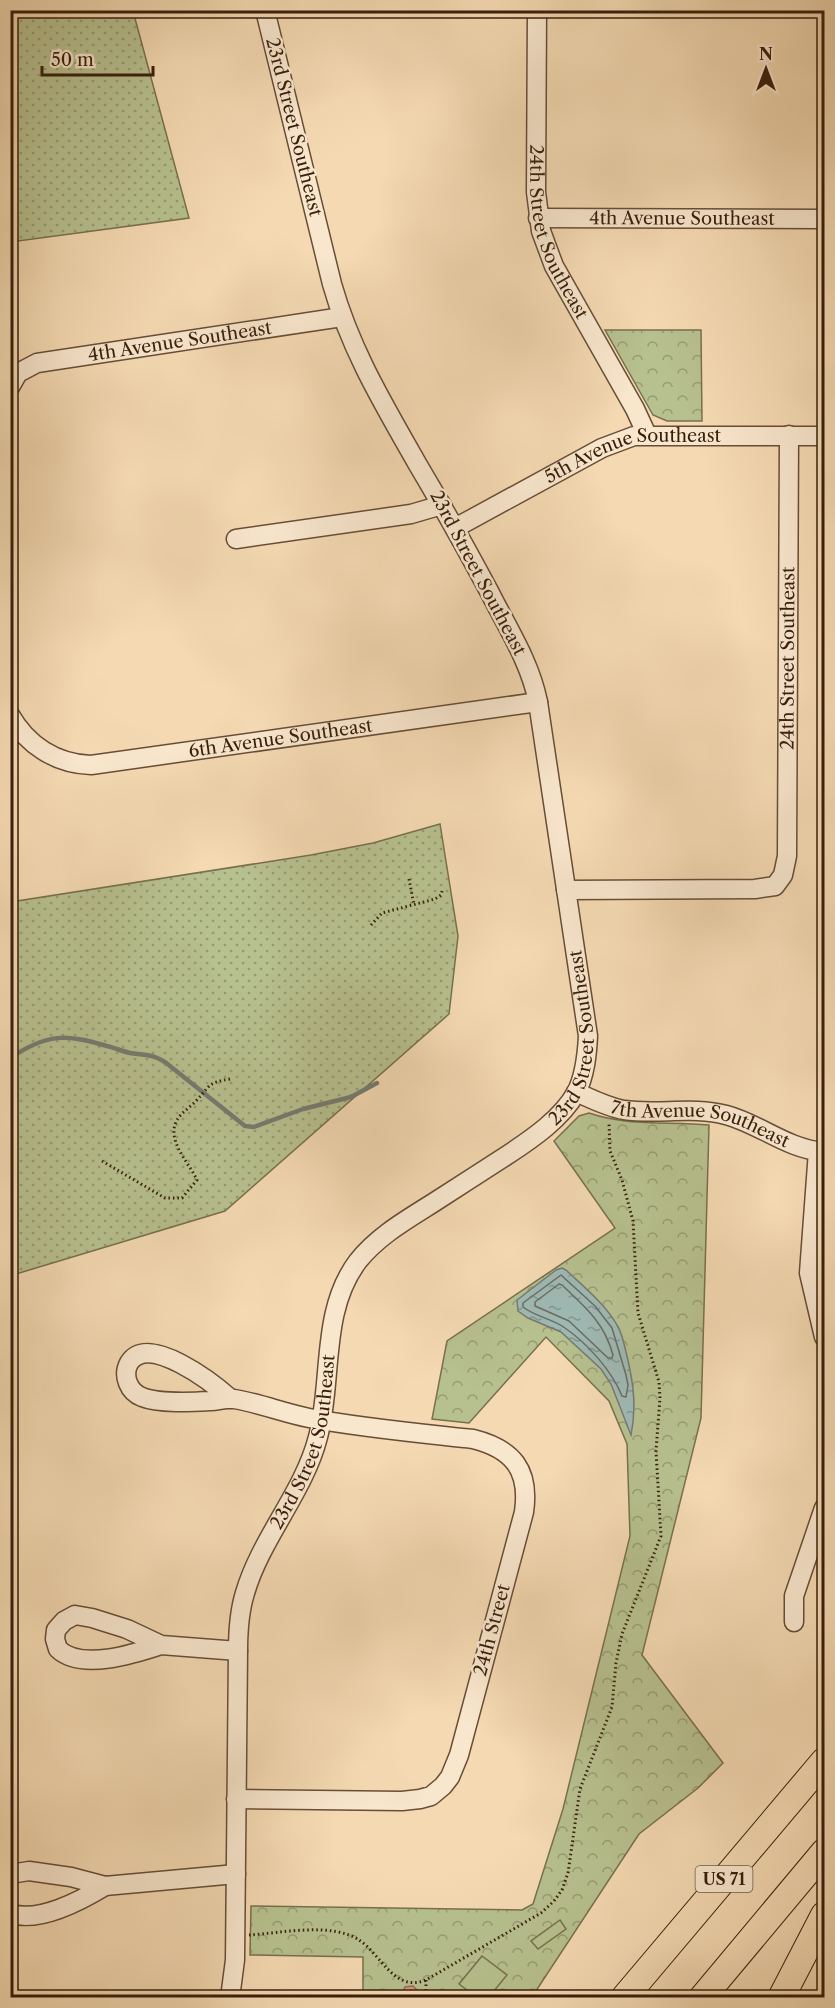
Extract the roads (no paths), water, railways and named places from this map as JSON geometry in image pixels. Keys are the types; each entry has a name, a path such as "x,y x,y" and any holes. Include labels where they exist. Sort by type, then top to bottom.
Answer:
{"highway":[{"name":"US 71","path":"624,1998 825,1761"},
{"path":"702,1998 825,1852"},
{"path":"781,1998 825,1915"}],"street":[{"name":"23rd Street Southeast","path":"230,1998 234,1974 235,1936 240,1616 245,1592 255,1569 311,1460 322,1420 338,1303 344,1285 360,1259 375,1242 529,1140 554,1119 576,1092 587,1054 588,1028 538,702 528,665 455,528 369,380 342,317 265,10"},
{"name":"24th Street Southeast","path":"537,10 538,218 554,266 635,409 646,435"},
{"name":"4th Avenue Southeast","path":"538,218 825,219"},
{"name":"4th Avenue Southeast","path":"14,380 25,368 47,361 342,317"},
{"name":"5th Avenue Southeast","path":"455,528 618,440 646,435 825,436"},
{"name":"24th Street Southeast","path":"566,890 755,889 775,886 780,881 786,868 787,856 789,435"},
{"path":"236,539 411,514 442,505"},
{"name":"6th Avenue Southeast","path":"10,715 29,741 41,750 67,762 80,765 104,764 538,702"},
{"name":"7th Avenue Southeast","path":"576,1092 610,1107 638,1111 693,1111 724,1114 792,1145 821,1152"},
{"path":"821,1152 809,1274 825,1337"},
{"path":"231,1399 206,1379 160,1355 140,1353 128,1366 126,1375 131,1389 143,1397 189,1401 231,1399 322,1420"},
{"name":"24th Street","path":"236,1798 402,1800 420,1799 438,1791 450,1777 459,1755 524,1512 525,1484 517,1464 501,1448 473,1439 322,1420"},
{"path":"794,1622 794,1596 825,1508"},
{"path":"161,1645 140,1652 78,1660 58,1649 55,1635 59,1626 69,1618 82,1616 128,1629 161,1645 238,1651"},
{"path":"10,1874 29,1871 71,1877 105,1886 236,1874"},
{"path":"10,1913 34,1916 74,1902 105,1886"}],"water":[{"path":"562,1268 600,1303 620,1331 632,1383 634,1414 631,1435 611,1384 601,1369 561,1332 528,1318 518,1311 517,1300 556,1270"}],"waterway":[{"path":"10,1058 35,1044 57,1038 79,1039 130,1053 151,1056 165,1062 245,1126 254,1127 303,1109 351,1097 377,1083"}]}
